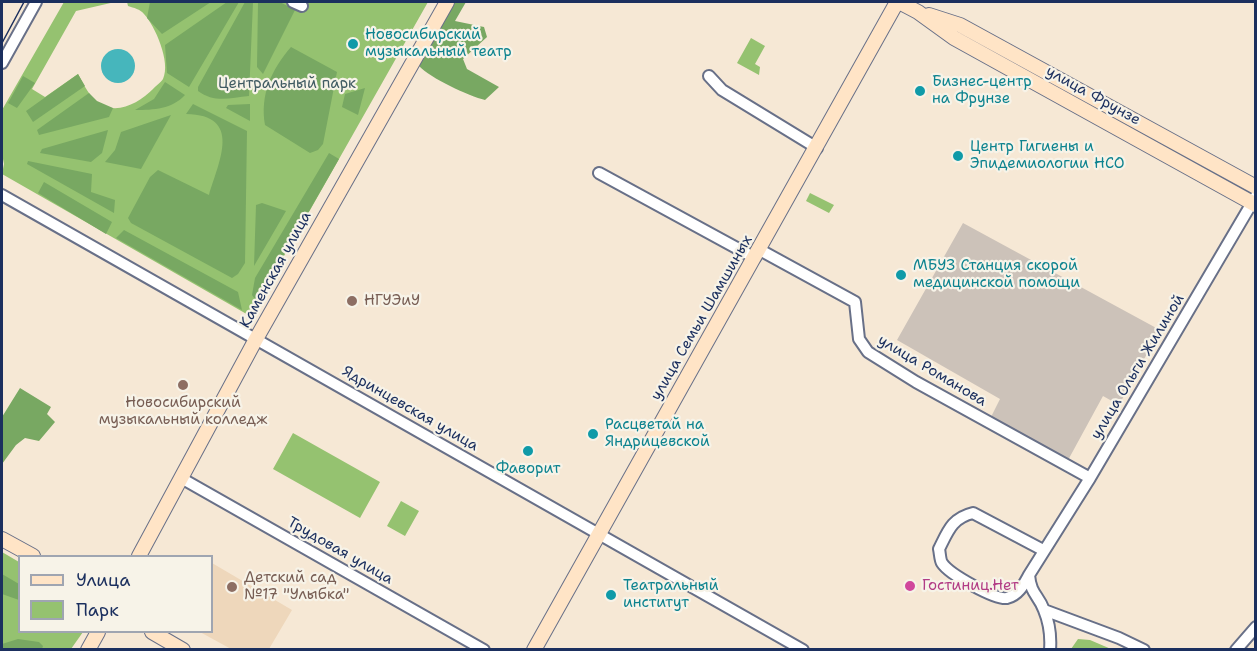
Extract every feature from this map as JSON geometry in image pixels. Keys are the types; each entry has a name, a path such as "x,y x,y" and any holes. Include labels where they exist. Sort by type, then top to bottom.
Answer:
{"street":[{"path":"2,63 36,2"},
{"name":"Каменская улица","path":"140,555 256,339 447,2"},
{"name":"улица Фрунзе","path":"898,2 918,12 954,38 1254,201"},
{"name":"улица Семьи Шамшиных","path":"534,650 898,2"},
{"name":"улица Фрунзе","path":"918,12 960,25 1256,187"},
{"path":"709,76 722,90 817,148"},
{"name":"улица Романова","path":"599,173 855,302 859,339 868,352 916,382 1090,478"},
{"name":"Ядринцевская улица","path":"2,195 803,650"},
{"name":"улица Ольги Жилиной","path":"1043,550 973,513 960,516 950,527 939,549 942,563 953,573 994,596 1007,598 1019,592 1043,550 1090,478 1254,201"},
{"name":"Трудовая улица","path":"182,478 484,650"},
{"path":"2,538 31,555"},
{"path":"1029,575 1030,588 1044,610 1051,638 1050,650"},
{"path":"1044,610 1144,650"},
{"path":"1236,650 1256,627"},
{"path":"88,650 97,633"},
{"path":"154,633 183,650"}],"shaded area":[{"path":"963,223 1160,330 1119,405 1103,396 1067,462 990,419 1000,399 897,340"},
{"name":"Детский сад №17 \"Улыбка\"","path":"213,564 292,610 269,649 231,649 202,633 213,633"}],"green space":[{"name":"Центральный парк","path":"64,2 115,2 76,11 32,89 45,97 78,74 96,101 103,106 119,108 141,99 163,79 165,72 161,45 153,27 142,12 128,6 127,2 428,2 250,316 2,174 4,164 2,110"},
{"path":"150,2 211,2 162,34 147,18"},
{"path":"227,2 239,2 189,87 167,73 165,45"},
{"path":"245,2 253,2 249,96 222,99 204,95 198,91 198,87"},
{"path":"280,2 295,10 263,74 257,67 258,3"},
{"path":"454,2 466,2 455,21 484,27 487,37 463,59 467,69 499,87 485,100 450,86 419,66"},
{"path":"751,38 765,46 755,64 760,67 759,75 737,63"},
{"path":"291,47 337,72 323,144 318,150 310,153 265,125 264,103 269,83"},
{"path":"78,74 85,86 33,122 26,111"},
{"path":"23,76 35,83 17,108 8,103"},
{"path":"165,82 185,95 168,106 135,110 154,99"},
{"path":"365,88 358,115 342,107 345,94"},
{"path":"89,93 97,101 113,108 109,117 39,135 37,130"},
{"path":"193,104 247,131 245,263 238,274 232,278 131,223 128,218 150,177 158,170 209,195 218,168 223,142 221,131 215,122 204,116 186,114"},
{"path":"250,104 250,121 226,108 228,105"},
{"path":"171,115 141,169 105,162 115,150 121,132"},
{"path":"108,130 102,153 91,162 40,153 42,149"},
{"path":"329,153 339,159 257,302 252,295 255,278"},
{"path":"28,161 92,174 91,192 115,200 114,213 27,164"},
{"path":"44,182 112,222 106,234 38,193"},
{"path":"810,193 834,205 829,213 806,201"},
{"path":"262,203 286,211 254,266 256,205"},
{"path":"124,230 238,292 242,310 116,238"},
{"path":"20,388 51,407 47,414 55,422 39,441 25,438 16,445 2,464 2,417"},
{"path":"293,433 380,482 360,518 273,469"},
{"path":"401,501 419,511 405,536 387,526"},
{"path":"2,552 18,561 18,633 82,633 71,649 2,649"},
{"path":"2,574 18,583 18,600 2,594"},
{"path":"18,639 39,642 43,646 42,649 2,649 2,644"},
{"path":"1078,639 1090,640 1111,649 1071,649"}],"water":[{"path":"118,49 130,54 135,66 130,78 118,83 106,78 101,66 106,54"}],"tram line":[{"path":"2,43 24,2"}],"place":[{"name":"Новосибирский музыкальный театр","path":"353,44"},
{"name":"Бизнес-центр на Фрунзе","path":"920,91"},
{"name":"Центр Гигиены и Эпидемиологии НСО","path":"958,156"},
{"name":"МБУЗ Станция скорой медицинской помощи","path":"901,275"},
{"name":"НГУЭиУ","path":"352,301"},
{"name":"Новосибирский музыкальный колледж","path":"183,385"},
{"name":"Расцветай на Яндрицевской","path":"593,434"},
{"name":"Фаворит","path":"528,451"},
{"name":"Гостиниц.Нет","path":"910,586"},
{"name":"Детский сад №17 \"Улыбка\"","path":"232,587"},
{"name":"Театральный институт","path":"611,595"}]}
